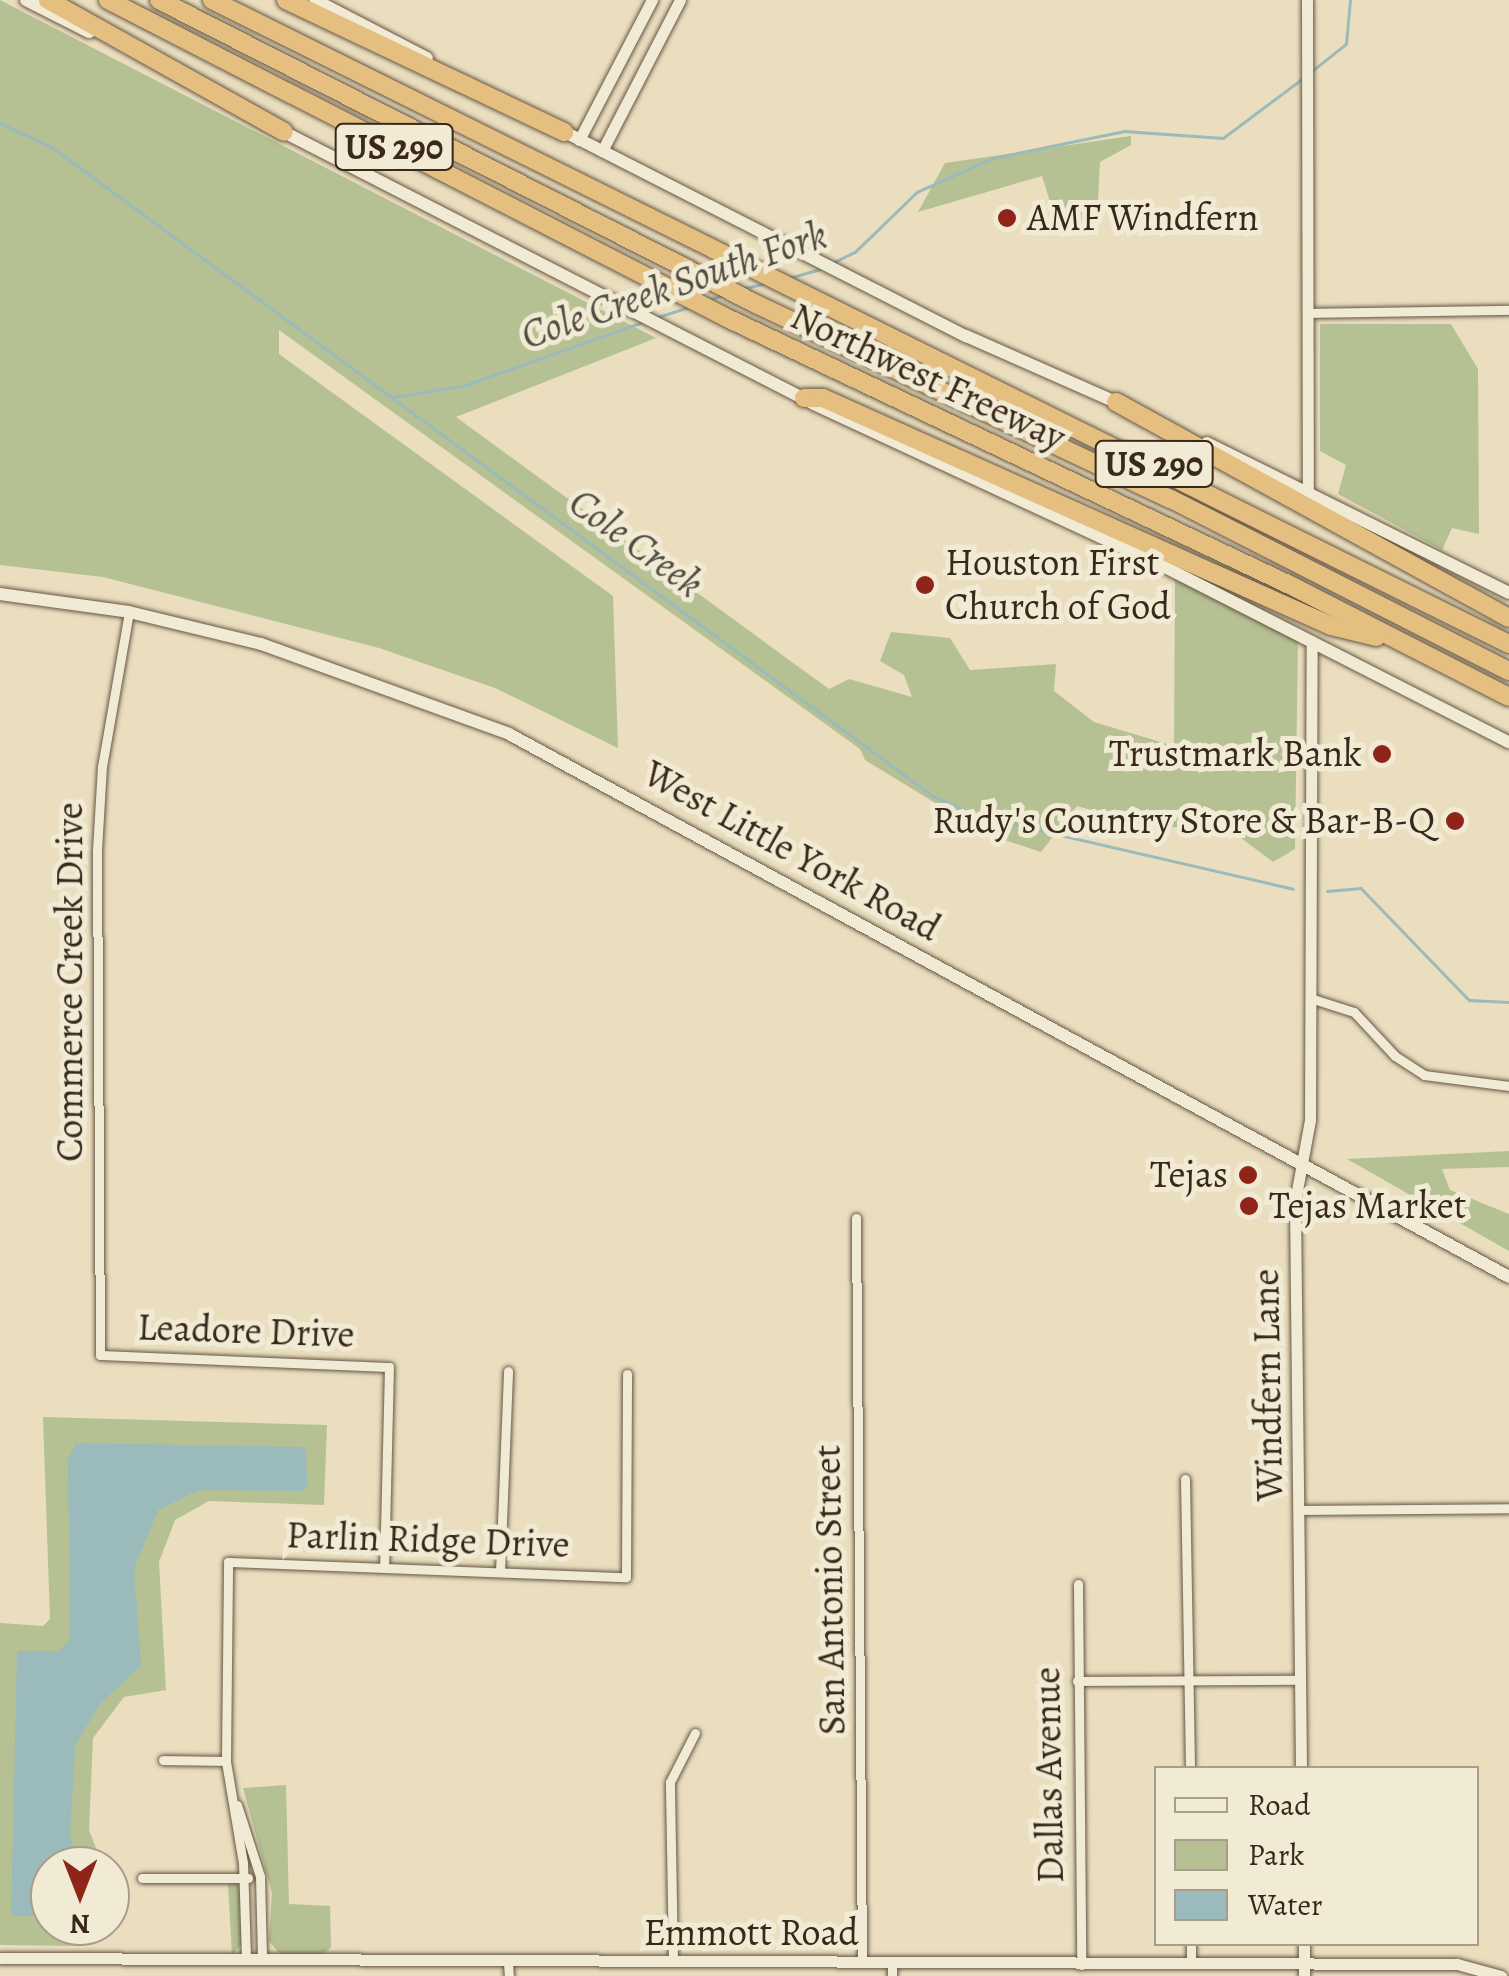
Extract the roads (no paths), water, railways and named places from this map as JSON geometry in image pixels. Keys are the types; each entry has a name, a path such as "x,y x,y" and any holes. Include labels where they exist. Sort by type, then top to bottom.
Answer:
{"highway":[{"path":"48,0 284,132"},
{"name":"Northwest Freeway","path":"108,0 726,317 1509,697"},
{"path":"159,0 758,306 1170,499 1509,671"},
{"name":"Northwest Freeway","path":"212,0 748,271 1162,468 1509,644"},
{"path":"286,0 572,136"},
{"path":"804,398 823,398 1330,626 1402,643"},
{"path":"1116,402 1509,618"}],"main road":[{"path":"26,0 674,333 1312,641 1509,742"},
{"path":"314,0 847,277 1308,493 1509,594"},
{"name":"West Little York Road","path":"0,594 129,612 360,674 510,734 1509,1277"}],"street":[{"path":"572,136 652,0 677,6 602,152"},
{"path":"1308,0 1308,493"},
{"path":"1308,313 1509,310"},
{"name":"Commerce Creek Drive","path":"100,1354 97,850 102,766 129,612"},
{"name":"Windfern Lane","path":"1301,1766 1296,1201 1303,1163 1310,998 1312,641"},
{"path":"1310,998 1354,1012 1396,1056 1424,1074 1509,1086"},
{"name":"San Antonio Street","path":"856,1218 862,1961"},
{"name":"Leadore Drive","path":"100,1354 390,1367 384,1568"},
{"path":"500,1572 508,1371"},
{"name":"Parlin Ridge Drive","path":"226,1761 228,1562 626,1577 626,1374"},
{"path":"1185,1479 1190,1766"},
{"path":"1300,1510 1509,1508"},
{"name":"Dallas Avenue","path":"1078,1584 1081,1965"},
{"path":"1077,1681 1299,1680"},
{"path":"673,1960 670,1782 694,1733"},
{"path":"163,1760 226,1761 260,1876 262,1958"},
{"path":"236,1803 245,1879 246,1958"},
{"path":"142,1878 260,1876"},
{"path":"1191,1946 1192,1962"},
{"name":"Emmott Road","path":"0,1958 262,1958 508,1970 673,1960 862,1961 892,1969 1192,1962 1304,1970 1458,1964 1501,1976"}],"water":[{"path":"76,1443 305,1447 308,1484 304,1491 199,1490 158,1510 134,1569 141,1666 101,1703 75,1745 70,1839 73,1846 30,1846 30,1916 11,1916 17,1651 59,1651 70,1639 68,1459"}],"waterway":[{"name":"Cole Creek South Fork","path":"1312,71 1346,44 1350,0"},
{"name":"Cole Creek South Fork","path":"832,263 855,252 917,192 993,158 1124,131 1223,138 1302,79"},
{"name":"Cole Creek","path":"0,123 52,147 933,796 978,816 1293,889"},
{"name":"Cole Creek South Fork","path":"789,278 820,269"},
{"name":"Cole Creek South Fork","path":"745,288 767,283"},
{"name":"Cole Creek South Fork","path":"707,300 724,295"},
{"name":"Cole Creek South Fork","path":"655,318 686,308"},
{"name":"Cole Creek South Fork","path":"393,397 466,385 643,322"},
{"name":"Cole Creek","path":"1327,891 1361,888 1469,1000 1509,1002"}],"place":[{"name":"AMF Windfern","path":"1007,218"},
{"name":"Houston First Church of God","path":"925,585"},
{"name":"Trustmark Bank","path":"1382,754"},
{"name":"Rudy's Country Store & Bar-B-Q","path":"1455,821"},
{"name":"Tejas","path":"1248,1175"},
{"name":"Tejas Market","path":"1249,1206"}]}
